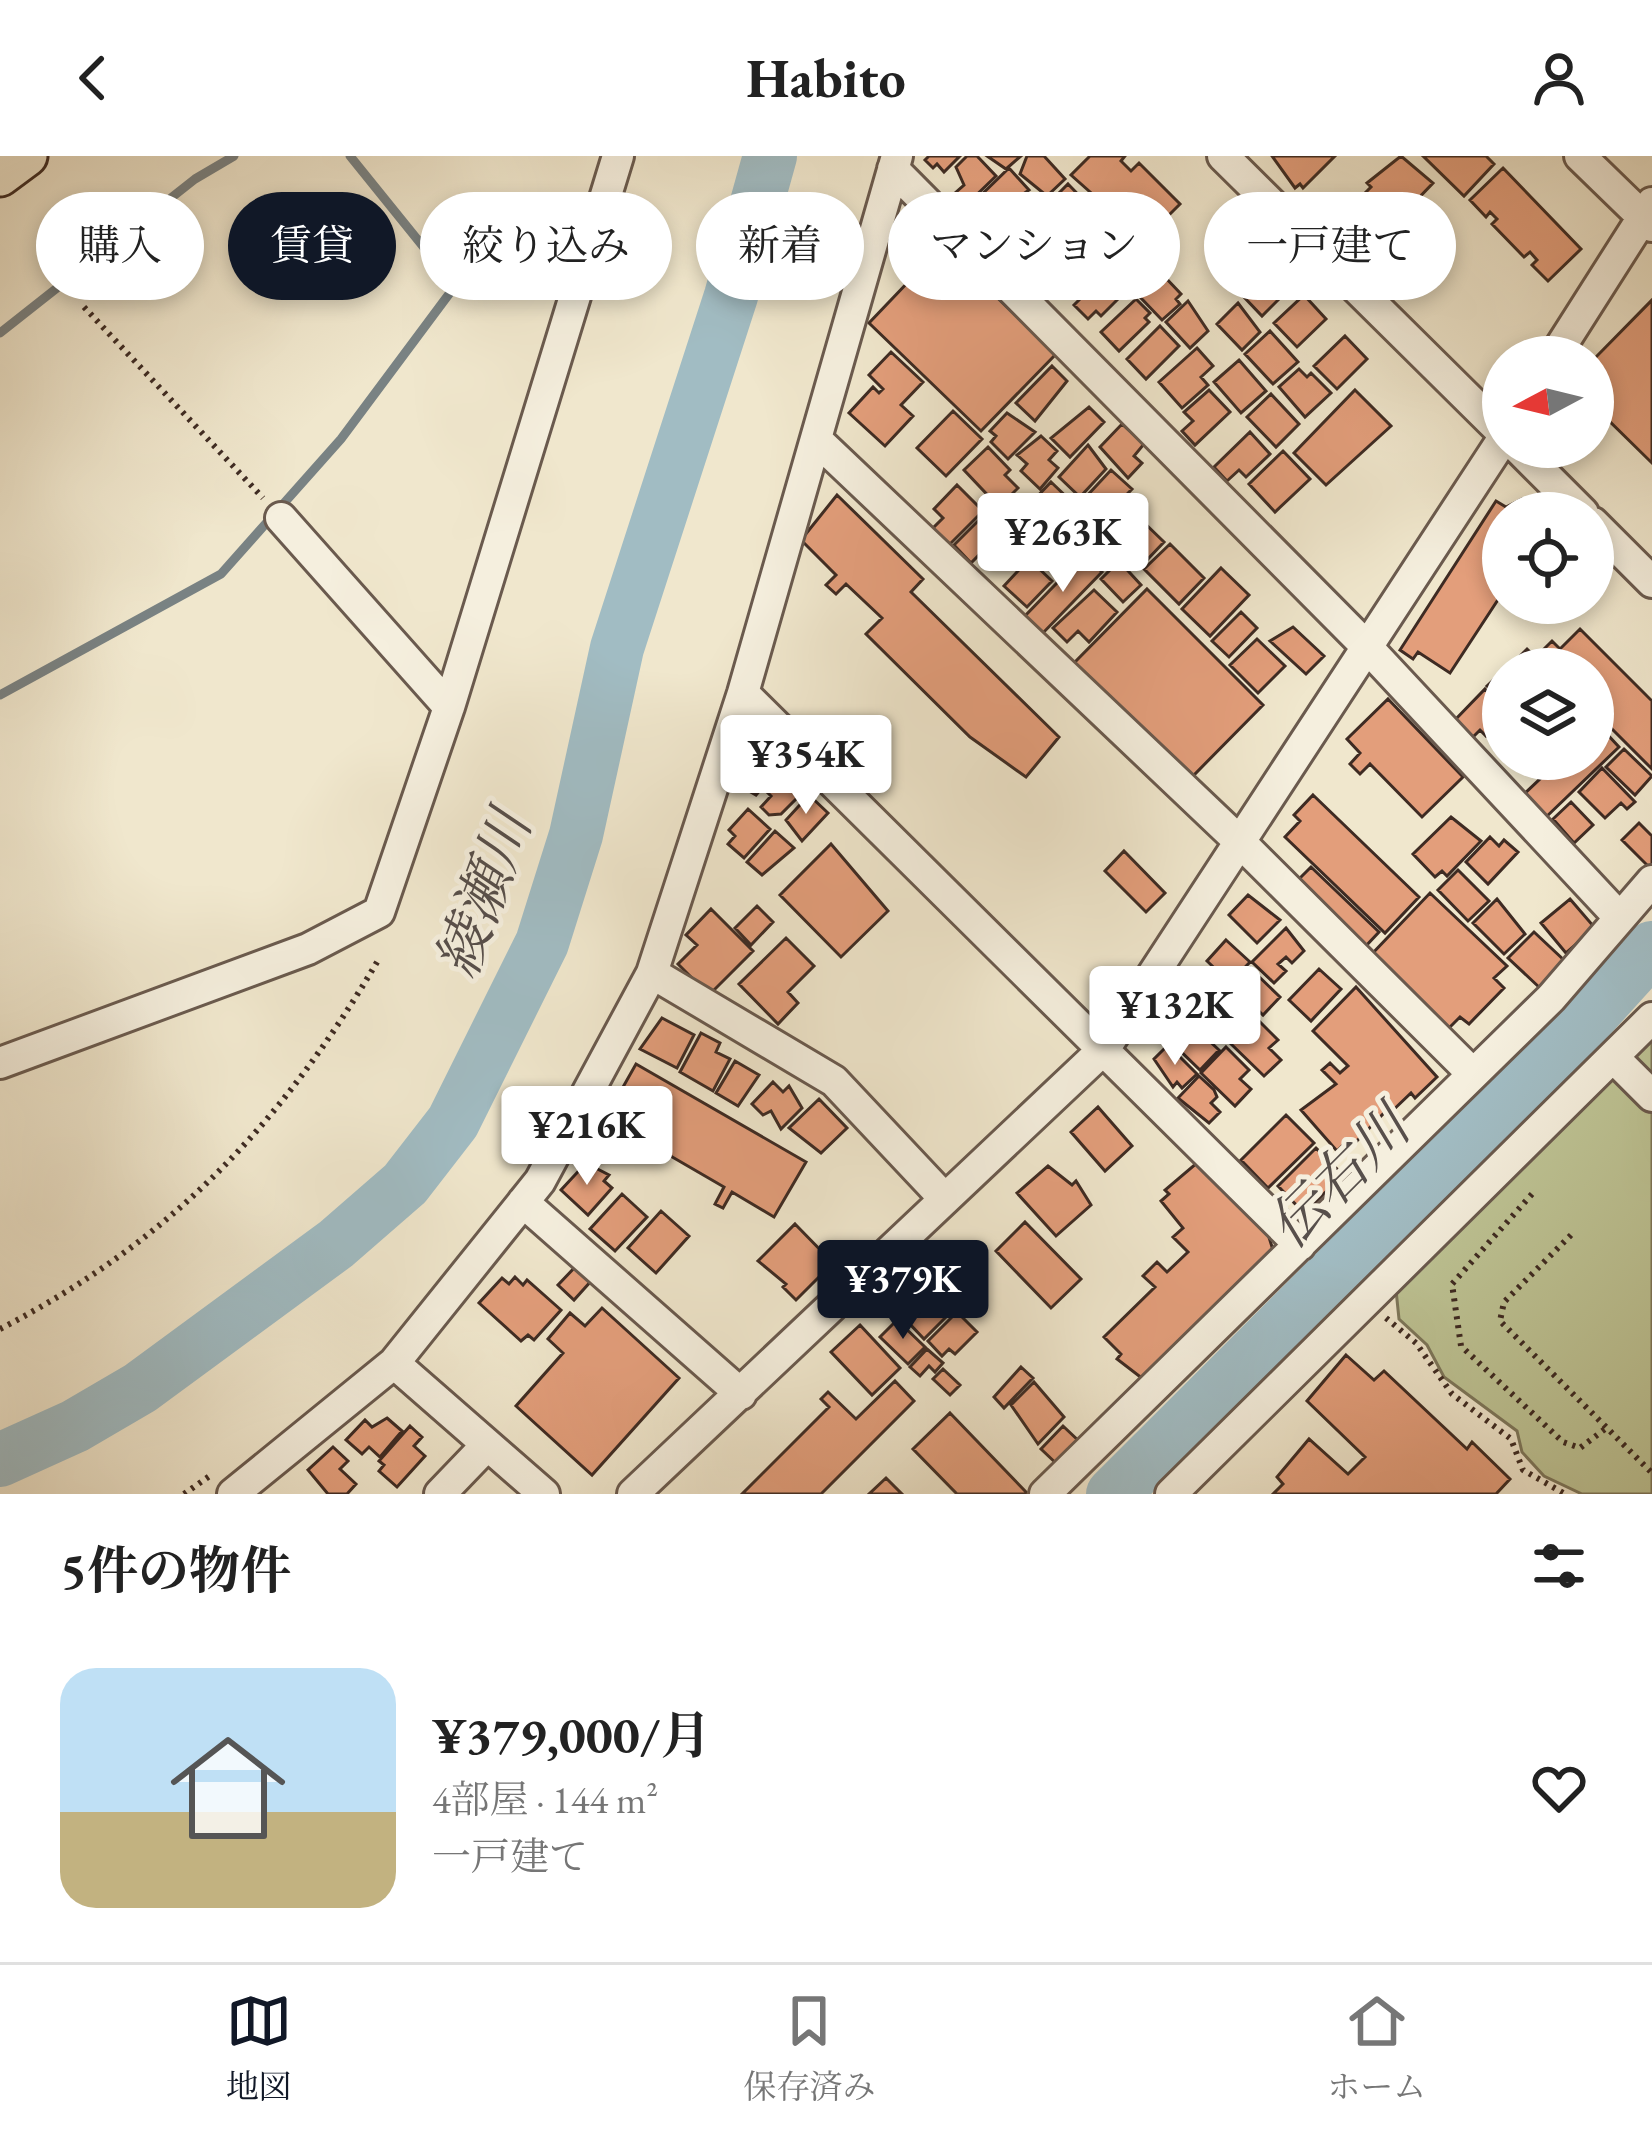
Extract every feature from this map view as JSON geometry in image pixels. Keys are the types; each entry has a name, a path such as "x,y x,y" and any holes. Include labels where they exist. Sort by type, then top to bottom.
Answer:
{"main road":[{"path":"0,176 27,156"}],"street":[{"path":"0,1063 308,949 379,912 449,707 618,156"},
{"path":"1223,156 1482,415"},
{"path":"1568,336 1649,215 1580,156"},
{"path":"226,1482 394,1364 540,1181 652,973 743,693 895,162"},
{"path":"895,162 1366,646 1619,917"},
{"path":"818,441 1238,840 1473,1074"},
{"path":"633,1494 1105,1048 1482,468"},
{"path":"1538,468 1562,492"},
{"path":"281,518 449,707"},
{"path":"1614,544 1652,582"},
{"path":"743,693 1300,1245"},
{"path":"1045,1494 1551,998 1652,881"},
{"path":"652,973 835,1081 945,1199"},
{"path":"1171,1494 1616,1059 1652,1018"},
{"path":"1616,1059 1652,1096"},
{"path":"523,1202 741,1394"},
{"path":"394,1364 544,1494"},
{"path":"440,1494 487,1444"}],"path":[{"path":"84,307 281,518"},
{"path":"0,1330 104,1270 213,1181 315,1059 380,957"},
{"path":"1532,1194 1452,1284 1457,1335 1461,1346 1563,1442 1580,1448 1605,1429"},
{"path":"1571,1235 1504,1302 1500,1322 1652,1474"},
{"path":"1377,1310 1409,1336 1452,1394 1511,1439 1522,1470 1565,1494"},
{"path":"184,1494 226,1482"}],"green space":[{"path":"1652,1033 1652,1494 1582,1494 1544,1476 1522,1452 1517,1431 1444,1377 1427,1345 1399,1319 1396,1290"}],"building":[{"path":"960,156 944,172 925,160"},
{"path":"967,156 977,156 996,176 979,192 956,192 964,185 956,167"},
{"path":"987,156 1021,156 1006,169"},
{"path":"1027,156 1044,156 1065,179 1051,192 1042,192 1020,174"},
{"path":"1090,156 1125,156 1121,161 1131,171 1139,163 1168,192 1090,192 1071,175"},
{"path":"1272,156 1335,156 1303,188 1300,184 1295,188"},
{"path":"1401,156 1433,183 1424,192 1366,192 1371,187 1367,183"},
{"path":"1423,156 1486,156 1494,164 1464,196"},
{"path":"1009,168 1029,190 1026,192 984,192"},
{"path":"1503,168 1581,249 1548,281 1532,265 1537,260 1530,252 1524,257 1492,224 1497,219 1490,212 1486,217 1470,200"},
{"path":"891,300 1000,300 1056,354 981,431 869,323"},
{"path":"1079,300 1117,300 1101,316 1096,311 1088,319 1074,305"},
{"path":"1135,300 1150,313 1145,318 1149,322 1119,351 1101,332"},
{"path":"1143,300 1177,300 1180,304 1162,320"},
{"path":"1247,300 1278,300 1262,316"},
{"path":"1299,300 1309,300 1326,319 1297,347 1274,323"},
{"path":"1652,300 1652,463 1614,426 1614,339"},
{"path":"1188,301 1208,331 1190,348 1166,322"},
{"path":"1238,303 1260,332 1242,350 1217,324"},
{"path":"1160,326 1179,346 1146,379 1127,359"},
{"path":"1270,331 1298,362 1273,384 1245,354"},
{"path":"1345,336 1367,359 1337,389 1314,366"},
{"path":"1197,348 1213,366 1201,377 1208,385 1182,408 1159,382"},
{"path":"891,352 923,382 901,405 913,416 885,446 849,413 873,387 879,393 883,389 869,375"},
{"path":"1239,360 1266,391 1241,413 1214,382"},
{"path":"1052,366 1067,381 1035,421 1016,403"},
{"path":"1299,369 1307,377 1311,373 1331,393 1305,417 1279,387"},
{"path":"1209,390 1230,412 1195,445 1182,431 1193,421 1184,412"},
{"path":"1355,390 1391,426 1326,485 1294,453"},
{"path":"1271,394 1299,424 1276,447 1247,417"},
{"path":"1089,407 1104,422 1070,457 1051,438"},
{"path":"953,411 982,439 946,476 917,448"},
{"path":"1007,413 1035,432 1008,459 991,442 996,436 990,431"},
{"path":"1122,424 1144,444 1134,456 1142,463 1128,478 1100,447"},
{"path":"1250,432 1270,454 1246,477 1239,470 1227,481 1214,467"},
{"path":"1041,436 1057,451 1049,460 1058,468 1040,489 1021,471 1027,464 1017,455"},
{"path":"1088,445 1106,469 1080,497 1059,477"},
{"path":"988,447 1010,470 1005,475 1018,488 999,507 964,470"},
{"path":"1283,451 1310,479 1275,512 1249,484"},
{"path":"1111,470 1132,489 1104,518 1084,499"},
{"path":"1051,482 1100,529 1064,566 1016,519"},
{"path":"957,485 983,511 948,546 931,530 943,518 934,509"},
{"path":"837,495 923,579 911,592 1059,737 1026,777 970,737 866,634 882,618 846,584 836,594 826,585 836,575 801,540"},
{"path":"990,509 1007,526 971,563 954,545"},
{"path":"1132,511 1164,542 1145,562 1136,552 1130,559 1108,537"},
{"path":"1482,523 1482,624 1450,673 1418,652 1413,659 1400,650"},
{"path":"1170,544 1204,578 1179,604 1144,569"},
{"path":"1085,554 1102,572 1041,635 1023,618"},
{"path":"1029,559 1052,581 1027,607 1004,586"},
{"path":"1119,561 1141,585 1123,602 1101,579"},
{"path":"1221,568 1249,595 1210,636 1182,609"},
{"path":"1147,589 1263,705 1190,779 1074,663"},
{"path":"1094,590 1117,612 1089,642 1078,631 1067,642 1053,628"},
{"path":"1241,612 1257,628 1229,657 1212,641"},
{"path":"1293,627 1324,656 1306,674 1270,641"},
{"path":"1580,629 1599,648 1561,648"},
{"path":"1257,639 1285,666 1258,693 1230,665"},
{"path":"1614,663 1652,701 1652,769 1614,731"},
{"path":"1482,692 1482,732 1470,740 1453,722"},
{"path":"1388,699 1463,777 1422,817 1370,764 1360,774 1350,764 1360,753 1347,739"},
{"path":"762,747 782,765 756,795 737,784 743,778 738,774"},
{"path":"1624,749 1652,776 1635,795 1614,775 1614,759"},
{"path":"786,771 805,790 781,814 769,815 761,807 771,796 766,791"},
{"path":"1539,780 1585,780 1544,819 1522,796"},
{"path":"1590,780 1614,780 1635,802 1627,809 1621,803 1605,818 1579,792"},
{"path":"809,795 828,813 802,841 786,820"},
{"path":"1313,795 1419,897 1385,933 1285,837 1300,821 1294,815"},
{"path":"1571,802 1593,825 1574,843 1553,819"},
{"path":"748,809 770,829 744,858 728,844 735,836 729,830"},
{"path":"1451,817 1481,841 1447,876 1442,871 1435,877 1413,854"},
{"path":"1639,823 1652,836 1652,870 1622,840"},
{"path":"775,831 794,848 762,875 747,862"},
{"path":"1490,837 1499,846 1504,840 1518,852 1488,884 1466,862"},
{"path":"831,844 888,911 841,957 780,895"},
{"path":"1124,851 1165,893 1146,912 1105,871"},
{"path":"1311,867 1379,932 1363,949 1298,880"},
{"path":"1458,870 1489,901 1468,921 1438,890"},
{"path":"1430,893 1507,966 1494,978 1504,988 1469,1024 1460,1017 1447,1030 1370,956"},
{"path":"1248,895 1280,920 1257,943 1229,915"},
{"path":"1497,899 1525,934 1504,954 1473,923"},
{"path":"1570,899 1595,928 1566,953 1541,923"},
{"path":"757,906 773,922 751,945 735,928"},
{"path":"711,909 753,951 709,995 678,964 697,945 686,935"},
{"path":"1286,928 1304,951 1292,963 1286,957 1278,964 1286,971 1274,983 1252,962"},
{"path":"1534,932 1566,962 1540,988 1508,958"},
{"path":"786,938 814,966 788,992 798,1003 778,1024 739,984"},
{"path":"1226,940 1250,962 1230,983 1207,961"},
{"path":"1250,968 1280,997 1263,1015 1233,986"},
{"path":"1319,969 1341,989 1311,1021 1289,1000"},
{"path":"1217,977 1233,992 1228,997 1252,1011 1235,1030 1192,990 1202,979 1210,985"},
{"path":"1356,987 1437,1077 1415,1098 1411,1093 1388,1115 1385,1112 1348,1150 1343,1145 1337,1151 1301,1110 1336,1084 1322,1070 1330,1063 1340,1073 1348,1066 1313,1031"},
{"path":"1254,1016 1278,1040 1269,1048 1281,1060 1264,1076 1229,1042"},
{"path":"662,1018 694,1035 677,1068 640,1049"},
{"path":"1187,1020 1219,1050 1200,1070 1164,1035"},
{"path":"701,1033 720,1043 716,1052 730,1059 713,1091 680,1072"},
{"path":"1168,1045 1197,1074 1182,1088 1177,1082 1173,1087 1154,1059"},
{"path":"1226,1047 1249,1070 1240,1079 1251,1089 1235,1106 1201,1073"},
{"path":"735,1061 759,1075 738,1106 716,1093"},
{"path":"636,1064 806,1162 774,1217 732,1192 723,1208 715,1204 724,1187 643,1140 634,1155 619,1147 627,1132 605,1119"},
{"path":"1199,1076 1217,1097 1211,1103 1220,1112 1209,1123 1178,1098"},
{"path":"773,1082 783,1092 789,1086 802,1108 781,1129 771,1111 763,1115 752,1104"},
{"path":"819,1099 847,1128 821,1153 789,1128"},
{"path":"1098,1107 1132,1146 1105,1171 1071,1132"},
{"path":"1286,1115 1314,1143 1268,1188 1241,1160"},
{"path":"1316,1148 1343,1175 1304,1213 1278,1186"},
{"path":"1198,1162 1268,1234 1273,1250 1143,1379 1117,1359 1121,1354 1104,1337 1155,1287 1143,1276 1157,1262 1167,1272 1188,1252 1173,1237 1183,1228 1161,1201 1169,1194 1165,1190"},
{"path":"586,1163 609,1175 604,1181 612,1188 588,1215 561,1190"},
{"path":"1048,1166 1072,1185 1076,1181 1091,1205 1056,1236 1017,1193"},
{"path":"622,1194 647,1217 615,1251 590,1229"},
{"path":"661,1211 689,1236 656,1273 628,1248"},
{"path":"1025,1222 1081,1279 1051,1308 996,1251"},
{"path":"795,1224 833,1263 796,1300 783,1287 786,1284 758,1261"},
{"path":"577,1265 592,1280 574,1300 558,1285"},
{"path":"515,1277 523,1285 527,1280 561,1310 534,1340 528,1335 521,1341 479,1303 502,1278 509,1284"},
{"path":"913,1283 945,1318 924,1339 891,1304"},
{"path":"602,1308 679,1378 592,1475 516,1406 563,1353 548,1339 570,1313 585,1326"},
{"path":"957,1312 977,1332 955,1354 949,1349 942,1356 928,1341"},
{"path":"897,1320 925,1347 908,1364 880,1337"},
{"path":"860,1325 900,1368 872,1395 831,1352"},
{"path":"927,1349 943,1363 935,1372 929,1366 920,1376 910,1367"},
{"path":"1346,1355 1374,1380 1384,1371 1467,1449 1472,1442 1510,1479 1496,1494 1273,1494 1283,1484 1277,1477 1309,1439 1348,1474 1365,1457 1307,1401"},
{"path":"1021,1367 1033,1378 1004,1408 994,1397"},
{"path":"943,1369 960,1385 950,1395 933,1379"},
{"path":"895,1381 914,1401 821,1494 742,1494 829,1407 821,1399 828,1392 856,1419"},
{"path":"1034,1382 1064,1417 1038,1444 1011,1405"},
{"path":"950,1413 1025,1494 957,1494 913,1449"},
{"path":"387,1418 402,1431 380,1457 369,1447 362,1454 346,1440 365,1420 372,1427"},
{"path":"410,1426 422,1437 414,1446 425,1456 397,1487 379,1471 384,1465 379,1461"},
{"path":"1063,1426 1082,1444 1060,1467 1041,1449"},
{"path":"333,1447 348,1461 340,1469 356,1484 347,1494 328,1494 308,1470"},
{"path":"886,1478 902,1494 869,1494"}],"waterway":[{"path":"0,333 195,179 234,156"},
{"path":"0,695 221,574 341,439 455,286 350,156"},
{"name":"綾瀬川","path":"0,1460 75,1426 140,1388 336,1244 405,1184 453,1122 542,943 576,835 617,648 731,296 770,156"},
{"name":"伝右川","path":"1113,1494 1576,1032 1652,948"}]}
